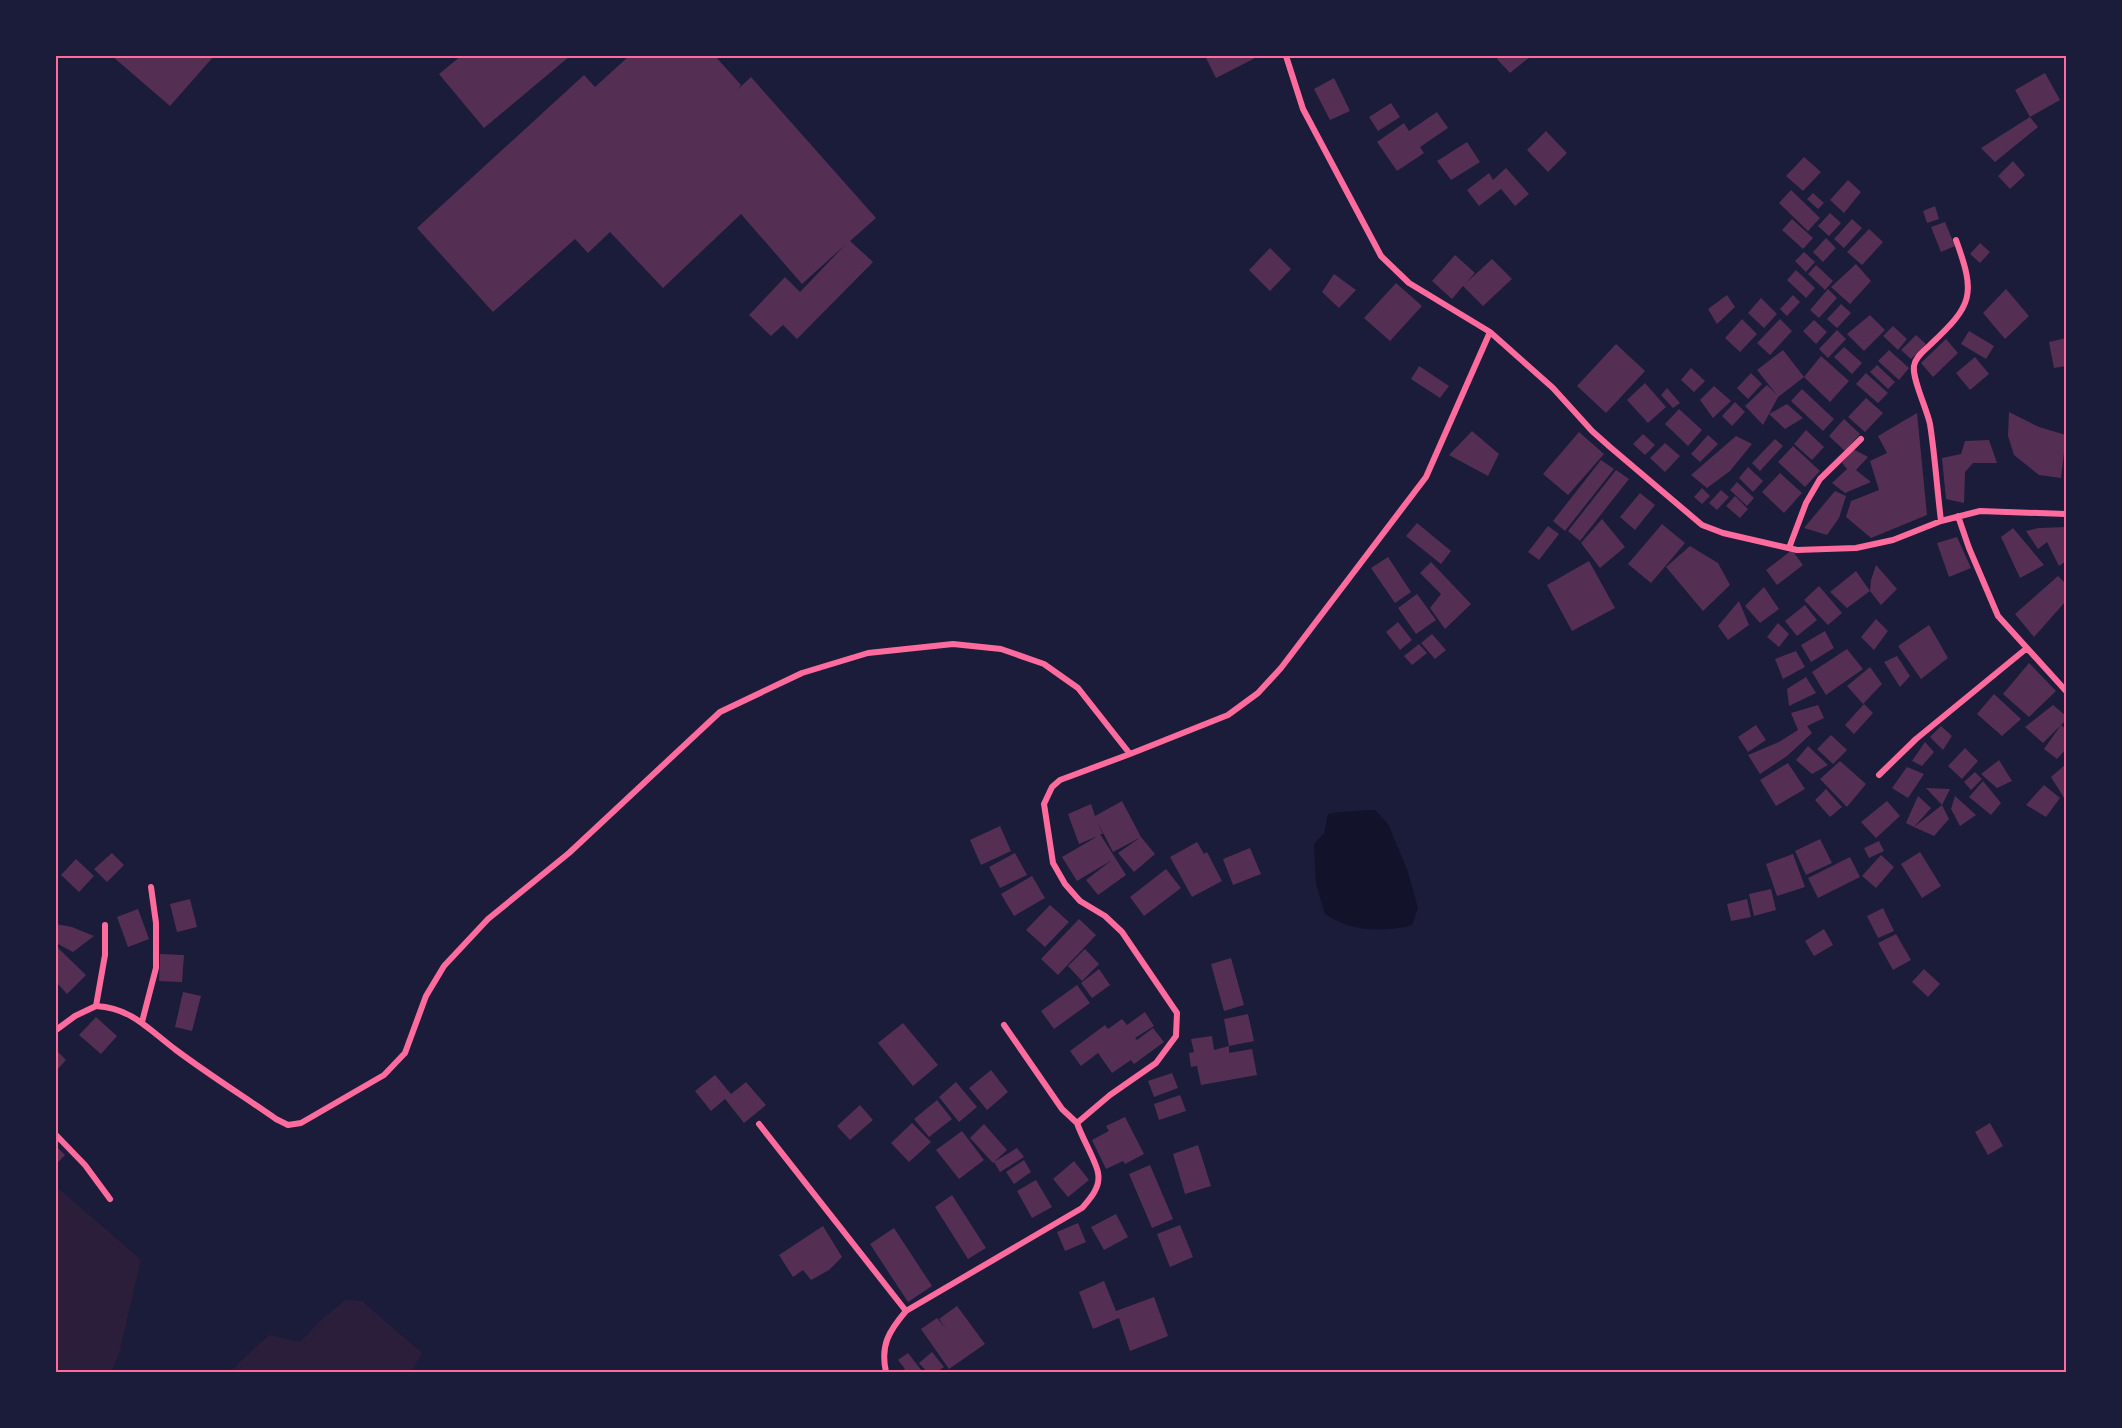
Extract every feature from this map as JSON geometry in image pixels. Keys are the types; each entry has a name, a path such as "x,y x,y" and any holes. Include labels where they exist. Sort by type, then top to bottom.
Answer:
{"street":[{"path":"1286,56 1303,109 1381,255 1409,283 1490,332 1517,354 1592,430 1702,525 1723,533 1789,548 1856,548 1893,540 1941,520 1980,511 2067,514"},
{"path":"1941,520 1930,423 1913,367 1917,357 1947,329 1962,309 1968,293 1968,277 1956,240"},
{"path":"1077,1123 1110,1095 1156,1063 1176,1036 1177,1013 1122,932 1105,916 1080,901 1065,884 1053,863 1044,804 1047,795 1060,780 1228,715 1258,693 1281,668 1426,477 1490,332"},
{"path":"1789,548 1806,503 1820,479 1861,439"},
{"path":"1958,516 1998,616 2067,691"},
{"path":"56,1030 75,1016 96,1006 110,1006 142,1022 175,1049 276,1119 288,1125 301,1124 384,1075 405,1053 426,996 444,966 463,945 488,919 568,853 720,712 802,673 868,652 954,644 1001,649 1044,664 1078,688 1130,754"},
{"path":"1879,775 1916,739 2027,648"},
{"path":"142,1022 156,968 156,923 151,887"},
{"path":"96,1006 103,971 105,925"},
{"path":"886,1372 884,1352 890,1330 906,1311 1082,1208 1093,1196 1099,1173 1077,1123 1062,1108 1004,1024"},
{"path":"759,1124 906,1311"},
{"path":"56,1135 85,1165 110,1199"}],"shaded area":[{"path":"1375,810 1388,824 1407,869 1418,908 1412,925 1366,929 1349,926 1325,914 1316,884 1314,844 1324,833 1328,814"},
{"path":"56,1186 141,1260 119,1354 111,1372 56,1372"},
{"path":"345,1300 362,1301 422,1353 411,1372 229,1372 269,1335 300,1342"}],"building":[{"path":"112,56 214,56 170,106"},
{"path":"461,56 570,56 484,128 439,74"},
{"path":"629,56 715,56 741,85 737,90 751,77 876,218 850,241 873,262 797,339 783,325 771,336 749,315 785,277 800,292 845,245 802,284 741,214 663,288 610,232 588,253 575,239 493,312 417,228 584,75 595,87"},
{"path":"1205,56 1259,56 1216,78"},
{"path":"1501,56 1531,56 1510,73 1497,59"},
{"path":"2045,73 2060,100 2030,117 2015,90"},
{"path":"1334,78 1350,111 1330,120 1314,89"},
{"path":"1391,103 1400,117 1378,131 1369,117"},
{"path":"1437,112 1448,128 1420,147 1424,153 1397,171 1377,142 1404,123 1409,131"},
{"path":"2030,117 2038,127 1995,162 1981,148"},
{"path":"1546,131 1567,153 1548,172 1527,150"},
{"path":"1467,142 1480,162 1451,180 1437,161"},
{"path":"1804,157 1821,172 1803,191 1786,176"},
{"path":"2013,161 2025,175 2010,189 1998,176"},
{"path":"1506,168 1529,194 1515,206 1501,189 1479,206 1467,190 1489,173 1493,180"},
{"path":"1848,180 1861,192 1844,213 1830,200"},
{"path":"1791,190 1820,218 1808,231 1779,203"},
{"path":"1813,193 1824,203 1818,209 1807,199"},
{"path":"1935,206 1939,219 1927,223 1923,211"},
{"path":"1830,213 1841,223 1829,236 1818,226"},
{"path":"1792,219 1813,238 1803,249 1782,230"},
{"path":"1852,219 1862,228 1844,248 1834,239"},
{"path":"1945,222 1955,246 1941,252 1931,227"},
{"path":"1869,229 1883,242 1862,265 1847,252"},
{"path":"1826,238 1836,248 1823,262 1813,252"},
{"path":"1980,243 1990,252 1980,263 1970,254"},
{"path":"1270,248 1291,269 1270,291 1249,270"},
{"path":"1804,252 1815,262 1806,272 1795,261"},
{"path":"1455,255 1475,273 1466,283 1492,259 1512,279 1483,306 1463,286 1452,299 1432,281"},
{"path":"1856,264 1871,281 1850,304 1831,287"},
{"path":"1816,265 1833,281 1825,290 1808,274"},
{"path":"1796,270 1815,288 1806,298 1787,280"},
{"path":"1334,274 1356,290 1339,308 1322,292"},
{"path":"1396,283 1422,306 1390,341 1364,318"},
{"path":"1828,289 1837,298 1819,318 1810,310"},
{"path":"2006,289 2029,316 2005,339 1983,313"},
{"path":"1727,295 1735,307 1717,324 1708,309"},
{"path":"1793,295 1800,302 1787,316 1780,309"},
{"path":"1761,298 1777,314 1764,328 1748,313"},
{"path":"1841,304 1851,313 1837,328 1827,319"},
{"path":"1870,315 1885,330 1864,351 1847,334"},
{"path":"1742,319 1757,334 1740,352 1725,338"},
{"path":"1780,319 1792,331 1770,355 1757,343"},
{"path":"1814,320 1827,332 1816,344 1803,331"},
{"path":"1893,326 1907,339 1898,350 1883,336"},
{"path":"1837,330 1846,339 1828,358 1819,349"},
{"path":"1969,331 1994,346 1986,359 1961,344"},
{"path":"1916,335 1926,344 1911,359 1901,350"},
{"path":"2066,338 2066,366 2054,368 2049,342"},
{"path":"1946,339 1958,353 1933,377 1921,363"},
{"path":"1616,344 1645,371 1606,413 1577,386"},
{"path":"1844,347 1862,363 1852,374 1834,357"},
{"path":"1783,350 1804,377 1778,397 1763,425 1745,406 1767,385 1777,395 1757,370"},
{"path":"1889,350 1909,368 1899,380 1878,361"},
{"path":"1821,356 1849,381 1830,402 1804,377"},
{"path":"1975,357 1989,374 1970,390 1956,373"},
{"path":"1877,365 1895,382 1888,389 1870,372"},
{"path":"1419,366 1449,386 1440,398 1411,379"},
{"path":"1691,368 1705,381 1694,392 1681,380"},
{"path":"1751,373 1762,384 1748,399 1737,388"},
{"path":"1866,373 1888,393 1878,403 1856,384"},
{"path":"1645,383 1666,407 1648,423 1627,400"},
{"path":"1714,386 1731,401 1713,418 1700,400"},
{"path":"1667,388 1680,403 1673,408 1661,395"},
{"path":"1802,389 1834,419 1823,431 1791,401"},
{"path":"1866,398 1883,413 1865,432 1848,417"},
{"path":"1735,402 1745,412 1732,426 1722,416"},
{"path":"1787,404 1803,418 1785,429 1769,414"},
{"path":"1679,409 1702,430 1688,446 1665,424"},
{"path":"2009,412 2039,427 2066,435 2061,478 2039,475 2014,455 2008,436"},
{"path":"1917,413 1927,515 1871,538 1846,517 1851,501 1879,490 1870,461 1887,453 1878,436"},
{"path":"1844,419 1860,434 1845,451 1829,436"},
{"path":"1806,430 1824,447 1812,460 1794,444"},
{"path":"1472,431 1499,454 1488,476 1449,455"},
{"path":"1579,432 1604,454 1568,495 1543,474"},
{"path":"1643,434 1655,445 1645,455 1633,444"},
{"path":"1708,435 1718,444 1700,462 1691,454"},
{"path":"1736,436 1752,444 1730,471 1707,488 1691,475"},
{"path":"1775,439 1783,446 1760,471 1752,463"},
{"path":"1989,440 1997,463 1973,463 1965,472 1964,503 1946,499 1942,458 1961,454 1965,441"},
{"path":"1665,443 1680,456 1665,472 1650,458"},
{"path":"1793,446 1820,471 1805,487 1778,462"},
{"path":"1853,449 1868,457 1856,470 1871,482 1845,493 1832,483 1847,469 1842,463"},
{"path":"1601,460 1614,469 1565,531 1553,521"},
{"path":"1748,467 1763,481 1753,492 1739,478"},
{"path":"1616,470 1629,479 1580,541 1568,531"},
{"path":"1780,473 1802,493 1784,513 1762,492"},
{"path":"1737,482 1754,498 1747,506 1730,490"},
{"path":"1702,488 1710,496 1702,504 1694,497"},
{"path":"1721,490 1729,497 1717,510 1709,503"},
{"path":"1835,491 1846,496 1839,518 1827,535 1804,528"},
{"path":"1640,493 1655,505 1635,530 1620,517"},
{"path":"1735,496 1748,509 1740,518 1726,506"},
{"path":"1602,519 1625,547 1600,568 1581,543"},
{"path":"1417,523 1451,551 1441,564 1406,536"},
{"path":"1662,524 1685,543 1651,583 1628,564"},
{"path":"1548,526 1559,534 1539,560 1528,552"},
{"path":"2066,527 2066,561 2059,566 2047,542 2038,549 2026,531 2039,528"},
{"path":"2013,528 2044,565 2020,578 2001,537"},
{"path":"1957,537 1971,568 1949,577 1937,543"},
{"path":"1690,546 1718,563 1730,585 1703,611 1666,567"},
{"path":"1792,550 1803,565 1777,585 1766,570"},
{"path":"1388,557 1411,592 1395,603 1371,568"},
{"path":"1589,561 1615,608 1572,631 1547,585"},
{"path":"1431,562 1471,604 1445,629 1430,608 1441,594 1420,573"},
{"path":"1876,565 1897,589 1881,605 1870,591"},
{"path":"1856,571 1870,591 1847,608 1830,592"},
{"path":"2058,576 2066,584 2066,601 2034,637 2015,614"},
{"path":"1819,586 1842,613 1828,625 1804,600"},
{"path":"1764,587 1779,609 1760,623 1745,606"},
{"path":"1417,594 1436,620 1416,634 1398,608"},
{"path":"1739,601 1749,625 1728,640 1718,626"},
{"path":"1805,605 1817,620 1797,636 1785,621"},
{"path":"1876,619 1888,631 1874,650 1861,637"},
{"path":"1398,622 1412,640 1400,650 1386,632"},
{"path":"1778,623 1789,634 1779,647 1767,637"},
{"path":"1929,625 1948,658 1921,679 1898,646"},
{"path":"1825,631 1834,648 1811,662 1801,645"},
{"path":"1432,634 1446,650 1435,659 1421,643"},
{"path":"1419,644 1427,653 1412,665 1404,656"},
{"path":"1847,649 1863,669 1826,695 1812,672"},
{"path":"1796,651 1805,667 1783,679 1775,659"},
{"path":"1897,656 1910,676 1900,687 1884,662"},
{"path":"2029,663 2056,691 2029,717 2003,694"},
{"path":"1870,667 1882,684 1863,704 1847,686"},
{"path":"1806,677 1816,693 1789,706 1787,689"},
{"path":"1994,694 2021,719 2002,736 1977,714"},
{"path":"1864,704 1873,713 1854,734 1845,725"},
{"path":"1818,705 1824,718 1807,726 1812,733 1787,756 1760,774 1748,755 1779,742 1798,730 1791,713"},
{"path":"2053,705 2066,716 2066,720 2043,743 2025,727"},
{"path":"1756,725 1766,740 1748,752 1738,737"},
{"path":"2061,725 2066,729 2066,749 2057,759 2044,749"},
{"path":"1941,726 1952,736 1943,750 1930,737"},
{"path":"1831,735 1847,750 1833,764 1817,749"},
{"path":"1925,742 1934,752 1922,766 1912,761"},
{"path":"1808,746 1828,765 1812,774 1796,760"},
{"path":"1965,748 1978,761 1962,779 1948,766"},
{"path":"1999,760 2012,781 1997,788 1981,774"},
{"path":"1840,761 1866,784 1847,807 1820,779"},
{"path":"1788,763 1805,789 1776,806 1760,780"},
{"path":"2066,764 2066,801 2051,777"},
{"path":"1907,767 1924,774 1908,798 1892,788"},
{"path":"1975,772 1982,779 1971,790 1964,782"},
{"path":"1983,781 2001,803 1991,815 1969,797"},
{"path":"2044,785 2060,798 2046,817 2026,805"},
{"path":"1926,788 1950,789 1942,805"},
{"path":"1826,789 1842,807 1830,817 1815,800"},
{"path":"1918,796 1931,808 1914,827 1906,823"},
{"path":"1955,796 1976,815 1960,826 1951,809"},
{"path":"1122,801 1141,837 1113,852 1097,821 1103,834 1100,834 1126,875 1098,895 1086,880 1112,860 1077,881 1062,857 1098,836 1079,844 1068,814 1091,804 1095,816"},
{"path":"1887,801 1900,816 1876,838 1861,822"},
{"path":"1942,805 1949,819 1934,836 1914,827"},
{"path":"1000,826 1011,851 981,865 970,840"},
{"path":"1141,837 1155,854 1134,872 1118,853"},
{"path":"1820,839 1832,863 1806,875 1795,851"},
{"path":"1879,841 1884,851 1869,858 1864,848"},
{"path":"1197,842 1204,854 1207,852 1222,881 1192,897 1170,857"},
{"path":"1250,848 1261,874 1233,885 1223,859"},
{"path":"1920,852 1941,886 1922,898 1901,864"},
{"path":"112,853 124,865 107,882 94,869"},
{"path":"1015,853 1027,875 1000,888 989,867"},
{"path":"1793,854 1805,887 1777,896 1766,864"},
{"path":"1881,855 1894,867 1876,888 1862,876"},
{"path":"1850,857 1860,877 1818,898 1808,878"},
{"path":"76,859 94,876 79,892 61,875"},
{"path":"1166,869 1181,888 1144,916 1130,897"},
{"path":"1032,876 1045,898 1014,916 1001,894"},
{"path":"1771,889 1776,910 1754,916 1749,894"},
{"path":"190,899 197,927 177,932 170,904"},
{"path":"1747,899 1751,917 1731,921 1727,904"},
{"path":"1050,905 1069,922 1045,947 1026,930"},
{"path":"1883,908 1894,931 1878,938 1867,916"},
{"path":"138,909 149,939 128,947 117,917"},
{"path":"1079,919 1096,935 1058,975 1041,959"},
{"path":"56,924 72,927 94,936 73,952 56,943"},
{"path":"1824,929 1833,945 1814,956 1805,941"},
{"path":"1896,934 1911,960 1893,970 1878,943"},
{"path":"58,948 86,975 67,994 56,982 56,950"},
{"path":"1085,949 1099,964 1082,981 1068,966"},
{"path":"160,954 184,955 182,982 159,981"},
{"path":"1231,958 1244,1005 1224,1011 1211,964"},
{"path":"1099,969 1110,985 1092,998 1081,983"},
{"path":"1924,969 1940,984 1928,997 1912,982"},
{"path":"1077,985 1090,1003 1054,1029 1041,1011"},
{"path":"183,992 201,996 192,1031 175,1027"},
{"path":"1145,1012 1154,1026 1135,1038 1137,1040 1153,1028 1164,1042 1134,1064 1131,1060 1112,1073 1098,1053 1081,1066 1070,1051 1105,1025 1108,1029 1122,1019 1127,1025"},
{"path":"1248,1014 1254,1041 1229,1046 1224,1019"},
{"path":"96,1017 117,1036 101,1054 79,1035"},
{"path":"903,1023 938,1065 913,1086 878,1043"},
{"path":"1212,1036 1214,1050 1229,1046 1229,1053 1252,1049 1257,1075 1201,1085 1197,1066 1191,1067 1189,1053 1194,1052 1191,1039"},
{"path":"56,1050 66,1060 56,1071"},
{"path":"991,1070 1008,1092 987,1110 969,1088"},
{"path":"1172,1073 1178,1088 1154,1097 1148,1081"},
{"path":"715,1075 731,1094 746,1082 766,1105 744,1123 725,1099 711,1111 695,1091"},
{"path":"956,1082 977,1107 959,1122 939,1097"},
{"path":"1180,1095 1186,1111 1159,1120 1154,1104"},
{"path":"937,1100 952,1119 929,1137 914,1119"},
{"path":"860,1105 873,1120 850,1140 837,1126"},
{"path":"1125,1117 1144,1154 1125,1164 1123,1161 1106,1169 1092,1140 1109,1131 1106,1126"},
{"path":"912,1123 931,1142 909,1162 891,1143"},
{"path":"1990,1123 2003,1146 1988,1155 1975,1132"},
{"path":"984,1124 1007,1150 993,1163 970,1138"},
{"path":"962,1131 984,1160 959,1179 936,1150"},
{"path":"1198,1145 1211,1186 1185,1194 1173,1154"},
{"path":"56,1146 65,1155 56,1164"},
{"path":"1017,1148 1024,1157 1000,1172 994,1162"},
{"path":"1024,1160 1031,1172 1014,1184 1006,1172"},
{"path":"1074,1161 1089,1180 1068,1197 1053,1179"},
{"path":"1150,1165 1173,1219 1152,1228 1129,1174"},
{"path":"1036,1180 1052,1207 1032,1218 1017,1191"},
{"path":"952,1195 986,1248 968,1259 935,1207"},
{"path":"1116,1214 1128,1237 1104,1250 1091,1227"},
{"path":"1078,1223 1086,1242 1065,1251 1057,1232"},
{"path":"1180,1225 1193,1257 1170,1267 1157,1234"},
{"path":"823,1226 842,1257 829,1270 811,1280 803,1270 793,1277 779,1255"},
{"path":"894,1228 932,1286 908,1302 870,1244"},
{"path":"1104,1281 1116,1311 1154,1297 1168,1336 1130,1351 1119,1318 1093,1329 1079,1292"},
{"path":"957,1306 985,1344 949,1369 921,1329 937,1318 946,1329 939,1319"},
{"path":"932,1352 944,1367 937,1372 927,1372 919,1363"},
{"path":"908,1353 922,1371 900,1372 905,1369 898,1360"}]}
